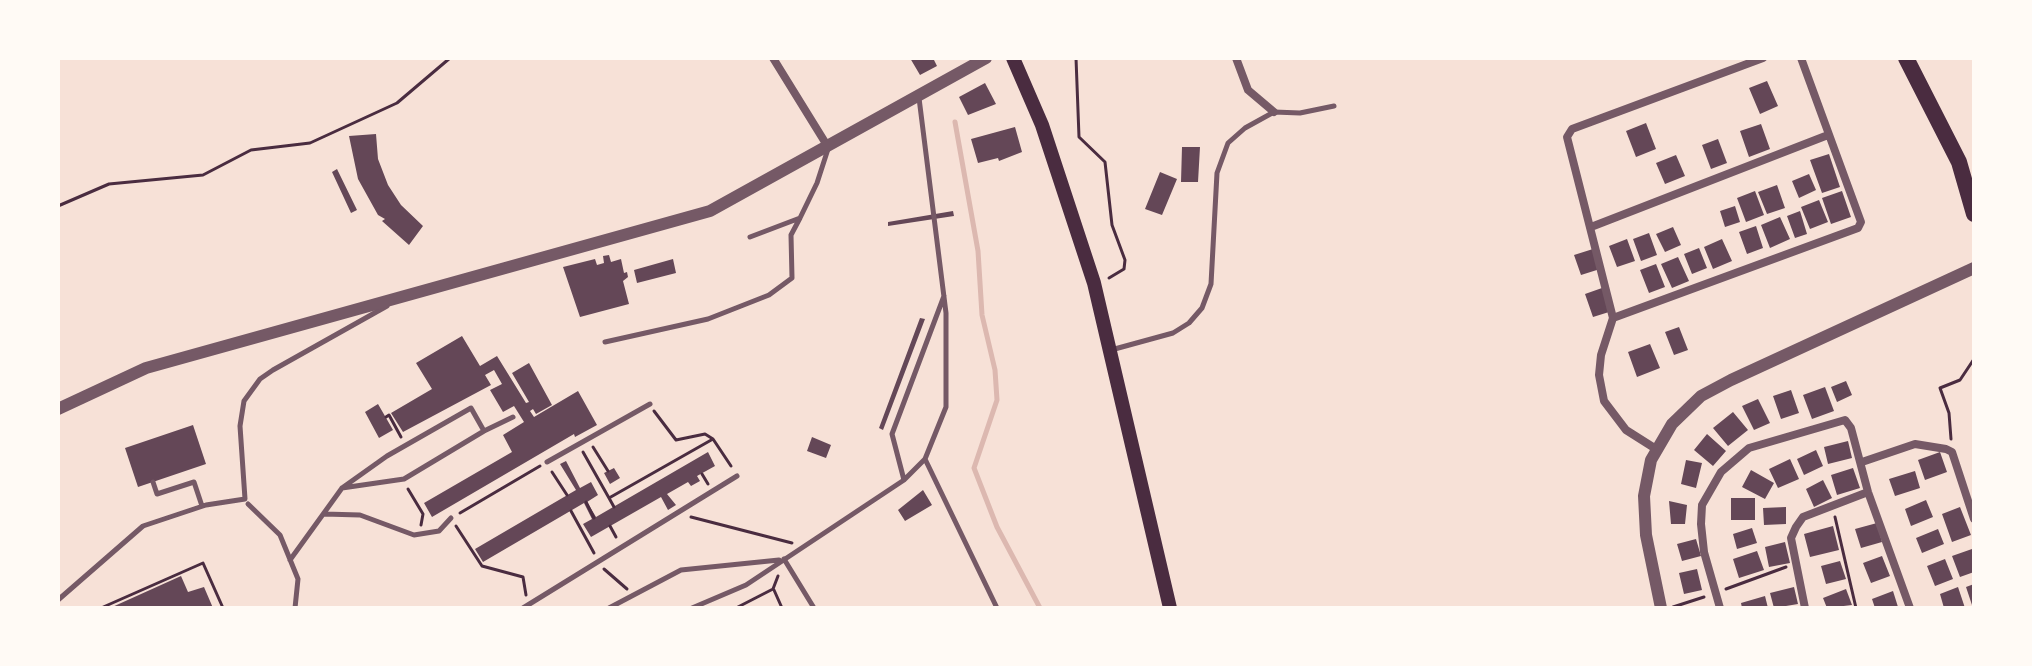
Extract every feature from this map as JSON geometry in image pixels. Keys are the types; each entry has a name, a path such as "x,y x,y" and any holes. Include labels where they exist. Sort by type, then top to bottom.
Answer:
{"highway":[{"path":"1906,58 1967,160 1974,214"}],"main road":[{"path":"1013,58 1042,125 1094,283 1170,608"}],"street":[{"path":"773,58 828,148"},
{"path":"58,409 146,368 684,221 741,197 986,58"},
{"path":"1236,58 1248,90 1274,112"},
{"path":"1656,449 1626,430 1604,401 1599,375 1601,355 1613,318 1567,137 1572,129 1763,58"},
{"path":"1613,318 1858,228 1861,222 1801,58"},
{"path":"1591,227 1828,135"},
{"path":"1661,608 1646,535 1644,496 1656,449 1672,424 1701,396 1974,268"},
{"path":"1720,608 1704,552 1702,505 1730,462 1749,448 1845,420 1910,608"},
{"path":"1862,462 1925,442 1952,452 1974,519"},
{"path":"1805,608 1791,538 1803,517 1868,492"}],"lane":[{"path":"692,608 746,585 904,480 925,459 946,407 944,295 919,97"},
{"path":"1110,351 1173,333 1189,323 1202,308 1211,284 1217,173 1221,158 1237,135 1274,112 1300,113 1334,106"},
{"path":"605,342 708,319 769,295 792,278 791,235 817,183 828,148"},
{"path":"750,237 800,218"},
{"path":"904,480 892,434 944,295"},
{"path":"58,600 143,526 202,506 245,499 240,426 244,401 260,379 403,297"},
{"path":"547,462 650,404"},
{"path":"290,560 342,488 405,445 471,408 484,431"},
{"path":"342,488 402,479 513,417"},
{"path":"925,459 997,608"},
{"path":"524,606 737,476"},
{"path":"153,482 157,494 194,482 202,506"},
{"path":"248,504 280,535 298,579 295,608"},
{"path":"323,513 360,515 419,535 439,531 451,518"},
{"path":"609,608 681,570 784,559"},
{"path":"784,559 814,608"}],"path":[{"path":"58,206 109,184 203,175 251,150 310,143 397,103 450,58"},
{"path":"1076,58 1079,137 1105,162 1112,225 1125,260 1124,269 1118,274 1094,283"},
{"path":"1952,452 1949,413 1940,388 1960,380 1974,359"},
{"path":"650,404 676,440 705,434 713,439 737,476"},
{"path":"386,417 389,415 405,445"},
{"path":"589,439 608,471"},
{"path":"609,498 713,439"},
{"path":"579,445 614,507"},
{"path":"451,518 547,462 567,495"},
{"path":"402,479 423,514"},
{"path":"586,502 594,518"},
{"path":"1832,506 1856,608"},
{"path":"571,511 601,559 604,571 621,581 631,595"},
{"path":"675,514 780,538 800,547"},
{"path":"463,536 482,566 523,577 524,606"},
{"path":"101,608 203,563 221,607"},
{"path":"1669,608 1794,564"},
{"path":"736,608 773,589 782,608"}],"building":[{"path":"910,58 933,58 937,66 920,75"},
{"path":"1767,81 1778,106 1760,114 1749,88"},
{"path":"985,83 996,104 968,115 959,97"},
{"path":"1646,123 1656,149 1636,157 1626,131"},
{"path":"1761,124 1770,149 1749,157 1740,131"},
{"path":"1015,127 1022,152 999,161 998,158 978,163 971,139"},
{"path":"376,134 378,159 388,185 401,205 423,226 409,245 382,221 385,219 378,215 358,179 349,136"},
{"path":"1718,139 1727,163 1711,169 1702,145"},
{"path":"1182,147 1200,147 1198,182 1181,182"},
{"path":"1829,154 1840,187 1822,193 1810,160"},
{"path":"1676,155 1685,176 1665,184 1656,163"},
{"path":"337,169 357,210 351,213 332,172"},
{"path":"1160,172 1177,179 1162,215 1145,209"},
{"path":"1809,174 1816,190 1799,198 1792,181"},
{"path":"1777,185 1785,208 1767,214 1758,192"},
{"path":"1755,191 1764,215 1746,222 1737,198"},
{"path":"1842,191 1851,217 1831,224 1822,198"},
{"path":"1819,200 1828,222 1810,229 1801,207"},
{"path":"1735,206 1740,222 1725,227 1720,211"},
{"path":"953,211 954,216 888,226 888,222"},
{"path":"1800,211 1807,234 1795,238 1787,216"},
{"path":"1780,217 1790,239 1770,248 1761,225"},
{"path":"1756,226 1763,248 1747,254 1739,232"},
{"path":"1673,227 1681,245 1665,252 1656,234"},
{"path":"1649,233 1657,255 1641,261 1633,239"},
{"path":"1627,239 1635,261 1617,267 1609,246"},
{"path":"1722,239 1732,261 1713,269 1704,247"},
{"path":"1699,248 1707,268 1692,274 1684,254"},
{"path":"1593,249 1600,269 1581,275 1574,255"},
{"path":"609,255 611,262 621,259 624,273 627,272 628,277 623,281 629,304 580,317 563,267 595,259 597,265 604,263 603,256"},
{"path":"1678,257 1689,281 1672,288 1661,264"},
{"path":"673,259 676,273 637,283 634,270"},
{"path":"1656,264 1665,287 1649,293 1640,270"},
{"path":"1602,288 1609,312 1593,317 1585,294"},
{"path":"920,318 925,319 883,430 879,428"},
{"path":"1679,327 1688,350 1674,355 1665,332"},
{"path":"462,336 480,366 497,356 526,403 529,402 512,373 529,363 552,405 536,414 533,409 530,411 534,417 578,391 597,425 575,437 574,434 432,517 424,503 512,452 503,435 524,422 514,406 503,412 490,390 502,384 494,370 485,375 491,385 403,432 391,413 432,389 416,363"},
{"path":"1650,344 1660,368 1637,377 1628,352"},
{"path":"1846,381 1852,395 1837,402 1831,387"},
{"path":"1825,387 1834,411 1812,419 1803,395"},
{"path":"1791,390 1799,413 1781,419 1773,396"},
{"path":"1758,399 1770,423 1754,430 1742,406"},
{"path":"378,404 393,430 379,438 365,412"},
{"path":"1733,412 1748,430 1728,446 1713,428"},
{"path":"193,425 206,464 138,487 125,448"},
{"path":"1707,434 1726,451 1713,466 1694,450"},
{"path":"812,437 831,445 826,458 807,451"},
{"path":"1848,441 1852,458 1828,464 1824,447"},
{"path":"1816,450 1823,466 1804,475 1797,459"},
{"path":"708,452 715,466 697,476 700,481 691,486 688,482 667,494 676,505 668,510 661,497 591,537 583,524 592,519 584,503 483,562 475,549 576,490 560,464 566,461 580,488 591,482 598,495 587,502 596,517"},
{"path":"1940,452 1947,472 1925,480 1918,460"},
{"path":"1790,459 1799,479 1778,488 1769,469"},
{"path":"1686,460 1702,463 1696,488 1681,484"},
{"path":"614,468 620,478 610,484 604,473"},
{"path":"1853,468 1860,488 1837,495 1831,475"},
{"path":"1751,470 1774,483 1765,499 1742,487"},
{"path":"1915,471 1920,488 1895,496 1889,479"},
{"path":"1823,480 1832,498 1814,507 1806,489"},
{"path":"923,490 932,505 905,521 898,510"},
{"path":"1731,498 1755,498 1755,520 1731,520"},
{"path":"1926,500 1933,517 1911,526 1905,509"},
{"path":"1669,501 1687,505 1685,524 1671,524"},
{"path":"1786,507 1786,524 1764,525 1763,508"},
{"path":"1960,507 1971,535 1952,542 1942,514"},
{"path":"1877,523 1882,542 1861,548 1855,529"},
{"path":"1833,526 1839,550 1810,557 1804,534"},
{"path":"1752,528 1757,543 1737,549 1733,534"},
{"path":"1938,529 1944,544 1922,553 1916,538"},
{"path":"1696,539 1701,556 1682,561 1677,544"},
{"path":"1785,542 1790,563 1769,567 1765,547"},
{"path":"1972,549 1974,572 1960,577 1952,556"},
{"path":"1757,551 1764,570 1739,578 1733,559"},
{"path":"1882,556 1890,576 1871,583 1863,563"},
{"path":"1945,559 1953,579 1935,586 1927,566"},
{"path":"1840,561 1846,579 1826,584 1821,566"},
{"path":"1697,569 1702,590 1684,594 1679,573"},
{"path":"181,576 188,592 204,587 213,608 110,608"},
{"path":"1974,584 1974,608 1973,608 1966,587"},
{"path":"1794,587 1798,604 1774,608 1770,593"},
{"path":"1958,587 1965,608 1944,608 1940,594"},
{"path":"1846,589 1852,605 1827,608 1823,598"},
{"path":"1893,591 1898,607 1875,608 1872,599"},
{"path":"1765,596 1768,608 1742,608 1741,603"}],"waterway":[{"path":"955,122 978,251 982,315 995,370 997,400 974,468 997,527 1040,608"}]}
